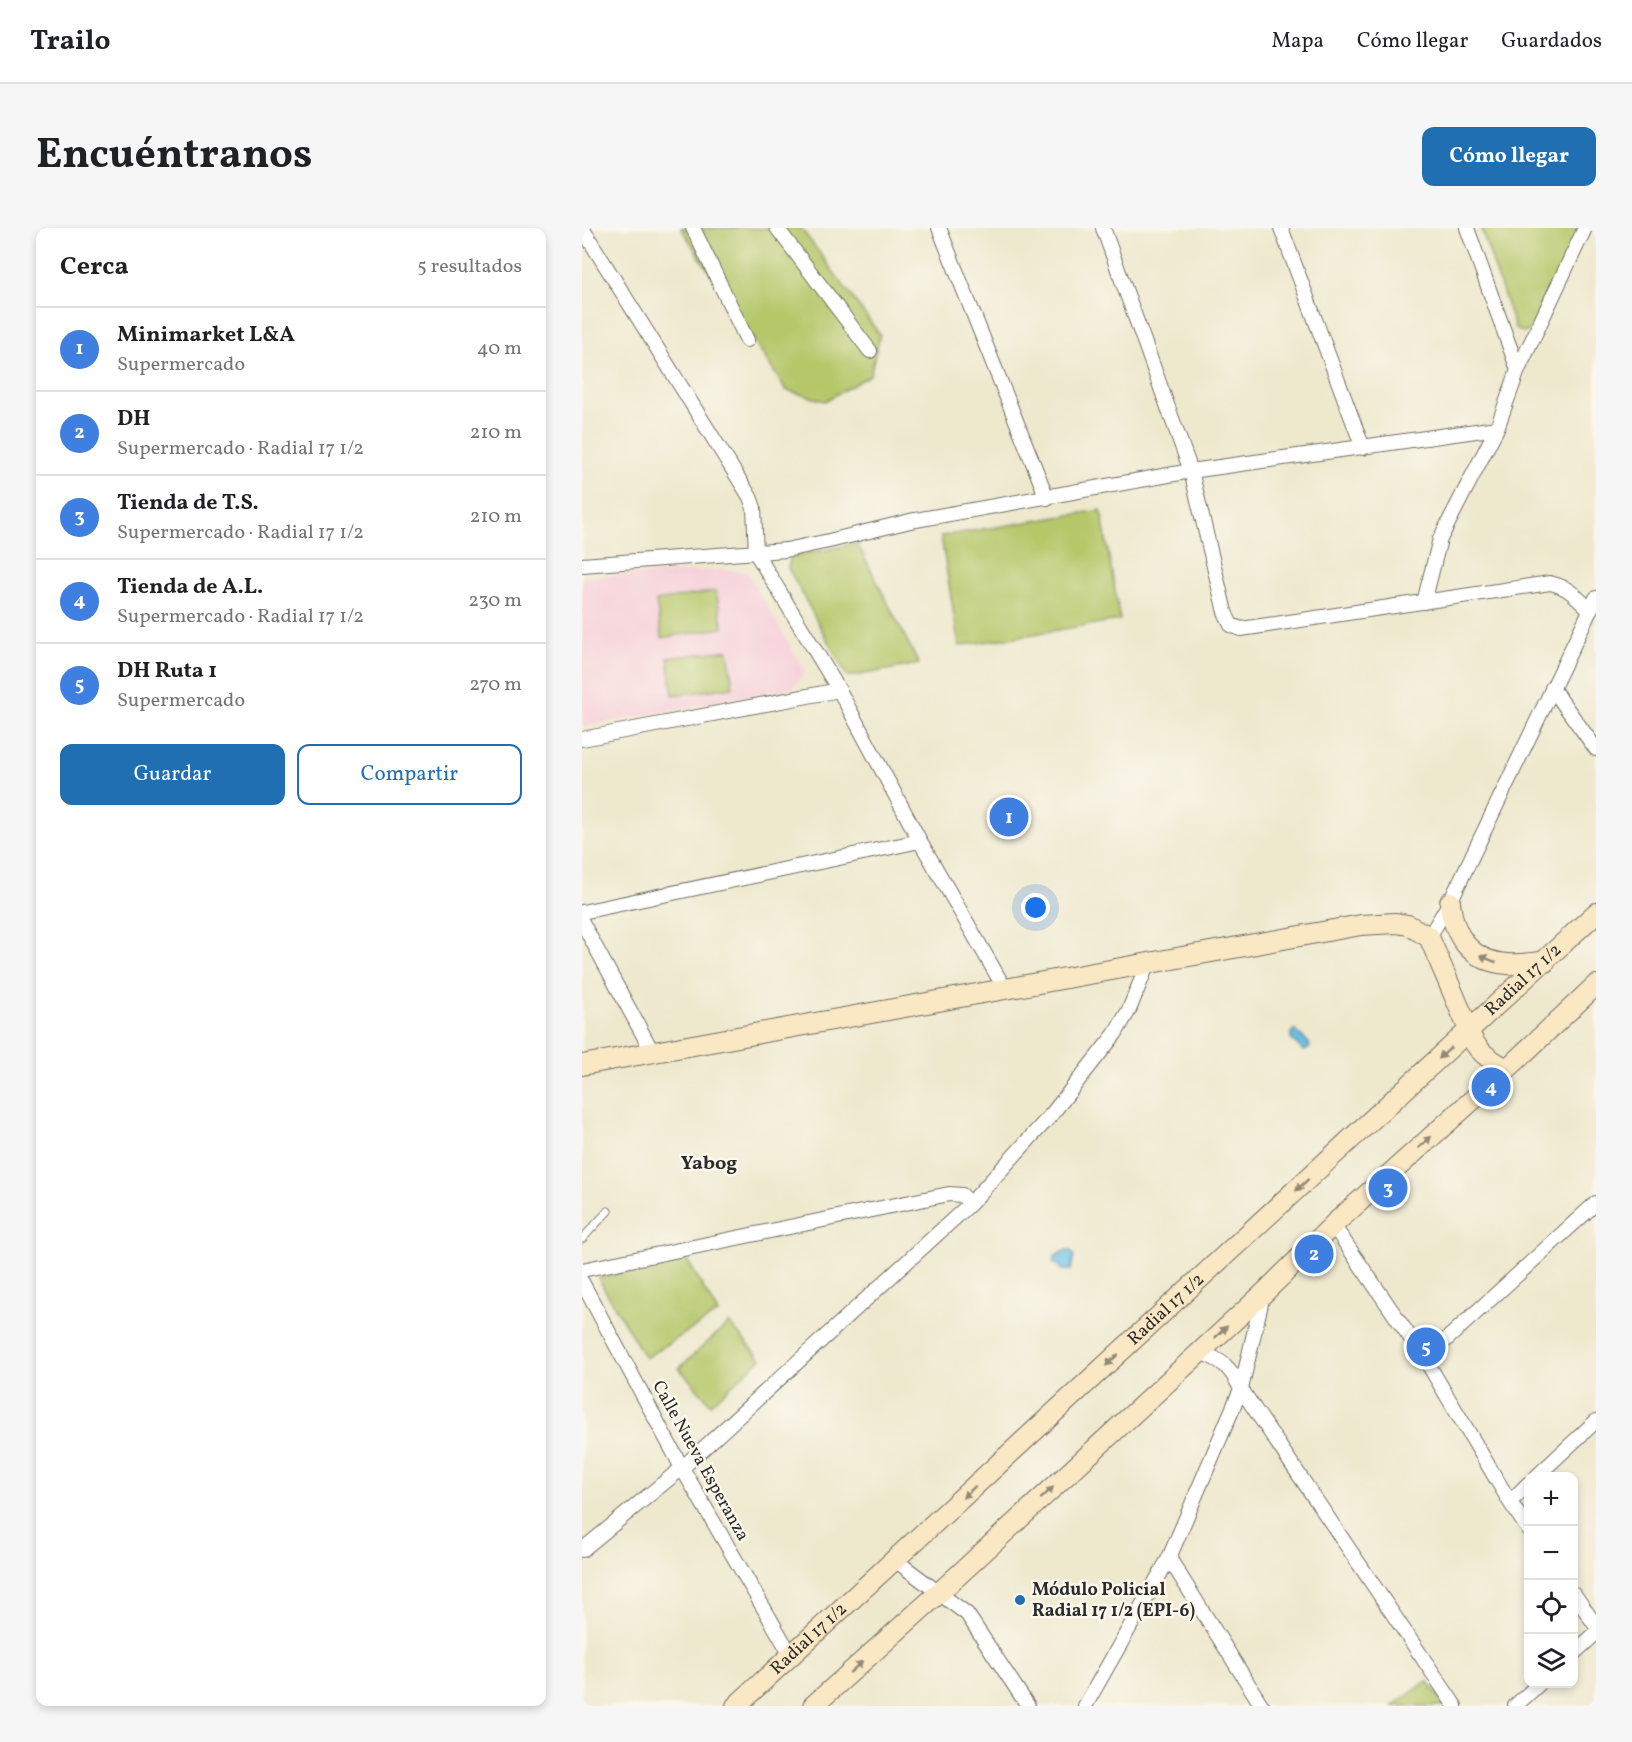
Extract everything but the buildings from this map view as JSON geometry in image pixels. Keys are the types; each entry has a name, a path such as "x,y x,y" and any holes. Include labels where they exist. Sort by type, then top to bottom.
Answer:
{"street":[{"path":"582,228 750,497 754,508 756,553 839,690 920,841 1005,989"},
{"path":"693,228 747,340"},
{"path":"777,228 870,351"},
{"path":"939,228 1047,498"},
{"path":"1103,228 1191,471 1225,612 1231,625 1241,629 1550,584 1563,586 1593,604 1450,902 1428,937"},
{"path":"1281,228 1363,448"},
{"path":"1467,228 1518,370"},
{"path":"1424,602 1440,538 1497,428 1518,370 1585,228"},
{"path":"582,565 756,553 829,541 910,521 1191,471 1497,428"},
{"path":"1552,688 1591,731 1596,750"},
{"path":"582,738 839,690"},
{"path":"582,912 920,841"},
{"path":"1450,902 1457,933 1479,956 1510,965 1545,962"},
{"name":"Radial 17 1/2","path":"736,1706 1596,913"},
{"path":"582,922 653,1053"},
{"path":"582,1065 1148,963 1372,924 1396,923 1408,925 1428,937 1471,1039 1481,1052 1493,1062 1507,1069"},
{"path":"582,1550 682,1468 970,1204 1051,1115 1115,1034 1129,1010 1148,963"},
{"path":"813,1706 940,1592 1264,1293 1333,1225 1507,1069 1596,985"},
{"path":"582,1270 949,1194 962,1195 970,1204"},
{"path":"1425,1359 1596,1203"},
{"path":"1333,1225 1425,1359 1526,1526"},
{"name":"Calle Nueva Esperanza","path":"582,1282 682,1468 790,1655"},
{"path":"1085,1706 1169,1558 1241,1389 1264,1293"},
{"path":"1199,1352 1218,1359 1232,1371 1241,1389 1455,1706"},
{"path":"1541,1472 1596,1421"},
{"path":"1510,1502 1524,1489"},
{"path":"1169,1558 1262,1706"},
{"path":"895,1560 967,1614 1028,1706"},
{"path":"1578,1600 1596,1626"},
{"path":"1578,1649 1596,1632"},
{"path":"1515,1706 1534,1688"}],"lane":[{"path":"582,1239 608,1211"}],"shaded area":[{"path":"726,570 747,572 805,671 793,688 582,727 582,577"}],"green space":[{"path":"681,228 801,228 880,335 870,375 825,401 786,390"},
{"path":"1481,228 1583,228 1533,329 1522,332 1515,328"},
{"path":"1101,510 1120,620 959,646 941,536"},
{"path":"857,543 919,664 847,676 788,568 791,557"},
{"path":"716,591 723,628 662,638 656,601"},
{"path":"728,650 733,687 673,695 668,658"},
{"path":"687,1260 718,1313 645,1358 598,1278"},
{"path":"729,1323 761,1359 711,1404 679,1368"},
{"path":"1427,1681 1446,1706 1393,1706"}],"water":[{"path":"1294,1030 1308,1042 1310,1047 1308,1049 1304,1051 1291,1039 1291,1033"},
{"path":"1066,1250 1071,1251 1074,1256 1071,1270 1062,1270 1053,1262 1055,1256"}],"place":[{"name":"Minimarket L&A","path":"1009,817"},
{"name":"Tienda de A.L.","path":"1491,1087"},
{"name":"Tienda de T.S.","path":"1388,1188"},
{"name":"DH","path":"1314,1254"},
{"name":"DH Ruta 1","path":"1426,1347"},
{"name":"Módulo Policial Radial 17 1/2 (EPI-6)","path":"1020,1600"}],"district":[{"name":"Yabog","path":"709,1164"}]}
